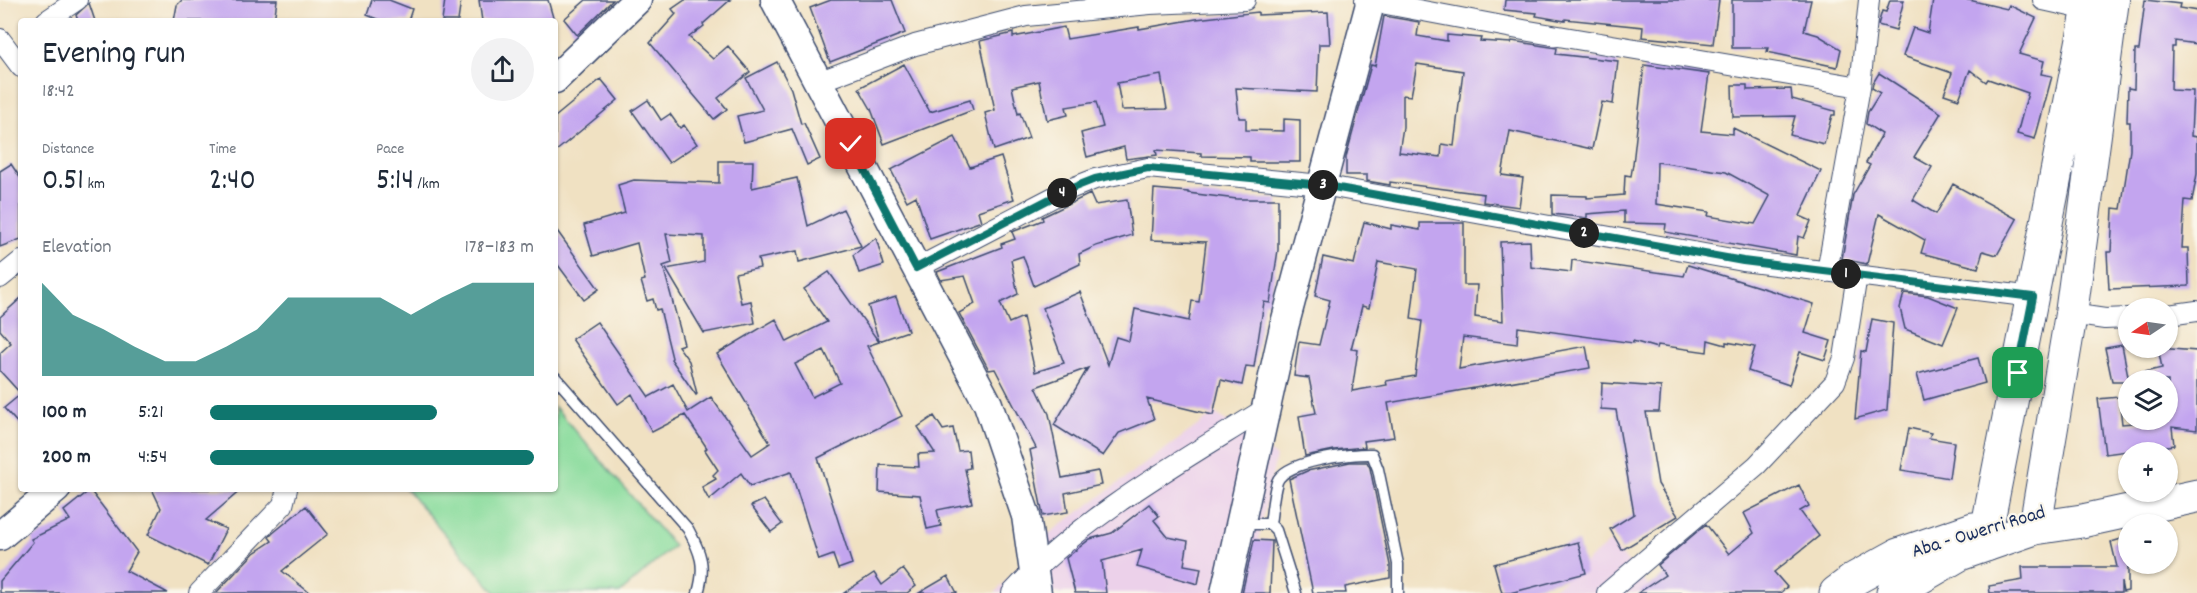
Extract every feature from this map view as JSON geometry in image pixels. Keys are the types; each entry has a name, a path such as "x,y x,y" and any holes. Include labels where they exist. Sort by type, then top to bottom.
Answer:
{"highway":[{"path":"2178,478 2197,474"},
{"name":"Aba - Owerri Road","path":"1836,593 1856,578 1898,555 1988,534 2118,492"},
{"name":"Aba - Owerri Road","path":"2036,519 2082,521 2197,496"},
{"name":"Aba - Owerri Road","path":"1893,593 1960,554 1988,534"}],"main road":[{"path":"1988,534 2033,297 2097,3"},
{"path":"2036,519 2071,314 2097,3"}],"street":[{"path":"50,18 77,0"},
{"path":"558,76 637,0"},
{"path":"775,0 988,404 1026,516 1035,582"},
{"path":"818,82 915,45 1026,16 1150,4 1245,0"},
{"path":"1365,0 1541,33 1860,87"},
{"path":"1224,593 1284,327 1371,0"},
{"path":"1827,272 1860,87 1869,0"},
{"path":"2043,0 2097,3"},
{"path":"7,44 18,62"},
{"path":"916,268 1067,190 1095,179 1148,168 1322,185 1743,261 2033,297"},
{"path":"0,278 18,263"},
{"path":"1607,593 1757,465 1835,382 1844,358 1857,275"},
{"path":"2178,314 2197,311"},
{"path":"2071,314 2118,318"},
{"path":"1012,593 1035,582 1106,510 1268,406"},
{"path":"0,536 52,492"},
{"path":"199,593 283,505 286,492"}],"lane":[{"path":"558,380 688,529 701,552 702,578 698,593"},
{"path":"1270,524 1277,481 1284,472 1304,464 1360,453 1372,454 1378,469 1398,564 1398,593"},
{"path":"1240,525 1270,524 1276,530 1296,593"}],"shaded area":[{"path":"1215,413 1276,457 1247,593 995,593 1047,535"},
{"path":"1610,542 1655,593 1548,593"}],"green space":[{"path":"558,411 674,546 620,593 496,593 409,492 558,492"}],"building":[{"path":"182,0 277,0 274,18 175,18 177,5"},
{"path":"372,0 389,0 412,9 409,18 374,18 367,15"},
{"path":"445,0 461,0 458,18 442,18"},
{"path":"479,0 548,0 553,18 482,18"},
{"path":"586,0 613,0 577,35 564,19"},
{"path":"685,0 730,0 703,24 704,26 689,37 713,59 728,46 750,72 718,98 727,109 714,119 650,43 676,14 672,9"},
{"path":"831,0 892,0 905,33 830,62 810,8"},
{"path":"1505,0 1719,0 1713,44 1642,37 1643,27 1565,19 1565,21 1536,16 1537,13 1504,10"},
{"path":"1732,0 1811,0 1804,31 1818,35 1841,49 1837,67 1767,52 1768,48 1732,48"},
{"path":"1890,0 1904,0 1896,30 1878,25 1882,11 1886,12"},
{"path":"1933,0 1969,0 2007,9 2009,5 2036,18 2019,54 2044,61 2041,74 2052,76 2035,139 2017,134 2028,93 1988,79 1986,82 1970,70 1959,99 1944,94 1952,73 1903,56 1913,28 1928,33"},
{"path":"2145,0 2180,4 2179,8 2197,11 2197,44 2175,41 2175,47 2172,47 2171,90 2193,91 2191,136 2197,137 2197,174 2192,201 2185,200 2182,248 2188,248 2189,286 2109,289 2107,252 2111,252 2113,208 2121,209 2130,150 2130,122 2127,122 2128,88 2134,89 2135,50 2139,50"},
{"path":"89,3 94,18 77,18 76,15"},
{"path":"1258,12 1258,15 1328,12 1330,44 1319,44 1317,92 1236,88 1239,118 1246,118 1246,130 1284,131 1284,119 1300,120 1300,162 1250,162 1250,157 1201,156 1201,153 1156,150 1157,155 1126,159 1124,147 1087,157 1081,133 1103,127 1096,102 1066,107 1068,115 1047,120 1039,81 1012,87 1018,114 1020,113 1029,138 994,150 985,113 995,110 980,41 1013,33 1013,37 1064,27 1067,39","holes":["1161,75 1167,109 1122,110 1117,83"]},
{"path":"1384,16 1419,22 1417,36 1447,41 1447,35 1481,38 1480,41 1511,43 1512,41 1557,48 1556,54 1618,61 1613,104 1602,102 1592,149 1510,131 1502,175 1523,178 1519,207 1483,202 1484,194 1390,182 1390,185 1367,181 1367,175 1346,175 1346,157 1371,65 1375,66","holes":["1417,64 1463,71 1454,146 1442,144 1441,157 1399,152 1403,127 1403,95 1411,96"]},
{"path":"777,62 791,89 801,124 804,123 820,159 807,165 792,129 744,142 737,116 763,110 746,78"},
{"path":"904,64 930,112 970,100 973,110 884,144 871,109 859,88"},
{"path":"1644,65 1709,74 1701,131 1733,134 1733,128 1821,171 1800,216 1811,221 1804,238 1798,236 1796,255 1665,232 1666,224 1624,223 1624,211 1587,214 1587,218 1552,214 1552,195 1587,196 1587,198 1624,195 1625,175 1631,176","holes":["1657,162 1726,172 1770,196 1755,224 1708,216 1709,212 1656,204"]},
{"path":"1879,73 1941,113 1914,157 1932,167 1913,200 1936,214 1953,184 2017,219 1997,255 1983,251 1978,268 1921,253 1925,240 1879,214 1867,264 1842,259 1853,195 1870,165 1866,163 1882,134 1866,124 1868,112 1880,93 1872,88"},
{"path":"601,79 618,100 558,150 558,115"},
{"path":"1732,85 1747,85 1747,90 1791,89 1792,99 1835,111 1824,144 1790,135 1795,116 1733,117"},
{"path":"648,100 661,120 670,114 680,128 684,125 697,144 669,163 632,111"},
{"path":"955,137 970,167 1001,157 1014,199 978,211 981,221 979,222 930,239 916,196 907,201 891,170"},
{"path":"719,161 753,161 752,188 797,178 808,226 843,209 861,246 799,262 797,251 758,259 760,268 735,273 741,303 751,301 755,323 704,333 666,269 704,262 704,236 666,234 672,263 663,266 684,344 678,346 689,361 696,395 671,359 660,309 656,310 653,299 647,301 641,281 645,280 637,243 593,256 584,225 625,213 618,185 634,180 719,183"},
{"path":"11,164 18,174 18,240 0,247 0,171"},
{"path":"1154,189 1237,199 1278,199 1278,250 1270,303 1264,302 1254,367 1246,366 1242,385 1221,380 1213,415 1147,399 1154,419 1119,433 1103,456 1054,425 1088,368 1036,387 1049,414 1062,478 1098,471 1101,485 1065,493 1068,512 1043,516 1030,450 1036,448 995,369 989,370 959,313 975,304 965,276 941,280 937,272 1002,247 1001,244 1015,239 1012,232 1043,220 1042,217 1090,194 1095,205 1127,200 1132,235 1079,254 1080,264 1034,286 1023,256 1011,260 1018,294 1000,303 1009,323 1023,317 1035,372 1064,363 1043,308 1080,292 1108,365 1116,337 1129,341 1135,309 1189,321 1192,301 1199,302 1206,242 1151,240"},
{"path":"1364,222 1391,229 1391,225 1420,230 1420,223 1464,223 1464,285 1477,285 1475,317 1503,321 1500,242 1530,241 1531,267 1571,272 1572,260 1684,276 1688,265 1814,304 1805,333 1831,341 1825,360 1800,352 1789,385 1748,371 1755,347 1726,342 1726,345 1708,340 1707,352 1658,345 1657,348 1633,341 1633,343 1518,327 1517,344 1463,337 1459,369 1586,346 1590,368 1388,403 1394,437 1364,441 1365,447 1305,456 1299,416 1316,413 1309,378 1294,376 1299,342 1319,345 1330,300 1315,296 1323,257 1354,264","holes":["1378,262 1417,269 1411,319 1422,321 1415,376 1386,381 1387,385 1352,391 1358,350 1351,349 1362,306 1369,308"]},
{"path":"558,232 599,289 584,300 558,265"},
{"path":"876,238 884,265 859,273 853,255"},
{"path":"829,272 879,342 867,346 902,416 818,458 852,564 838,569 833,555 819,560 791,472 750,486 741,473 709,500 702,487 716,479 713,475 718,470 705,450 707,448 685,415 652,432 632,394 618,404 572,339 597,322 649,397 673,384 688,412 711,397 752,455 770,443 717,354 776,319 787,342 827,322 804,289","holes":["824,350 840,383 812,397 795,364"]},
{"path":"1904,293 1928,296 1958,308 1943,344 1905,329 1900,308"},
{"path":"896,297 908,331 879,341 868,306"},
{"path":"18,301 18,391 0,371 0,353 11,343 0,330 0,317"},
{"path":"1872,319 1893,323 1887,410 1855,419 1861,351 1866,352"},
{"path":"2118,346 2118,358 2125,358 2127,370 2118,370 2118,381 2112,381 2105,348"},
{"path":"2178,350 2197,351 2197,430 2178,428 2178,370 2153,370 2162,368 2160,358 2178,358"},
{"path":"1978,358 1985,383 1924,400 1917,374"},
{"path":"1602,383 1661,387 1659,412 1646,412 1658,484 1678,516 1622,550 1610,529 1634,514 1616,410 1601,409"},
{"path":"18,396 18,424 4,408"},
{"path":"2118,397 2118,430 2172,430 2174,442 2118,442 2118,452 2105,454 2098,399"},
{"path":"934,416 943,430 953,428 958,451 968,450 970,468 965,469 972,503 937,510 941,526 927,529 920,495 879,492 880,465 919,467 918,454 935,453 918,427"},
{"path":"1909,428 1931,433 1929,438 1954,442 1949,478 1901,470"},
{"path":"1350,462 1367,462 1370,468 1390,565 1390,578 1345,587 1346,593 1313,593 1289,479 1307,471"},
{"path":"1799,485 1809,506 1800,511 1819,536 1774,572 1787,587 1780,593 1638,593 1665,575 1658,565 1706,524 1729,554 1754,533 1744,513"},
{"path":"88,492 92,492 137,552 126,571 168,593 0,593 0,581 33,542 31,539 70,520 64,511"},
{"path":"153,492 239,492 206,520 226,529 208,565 148,535 161,508"},
{"path":"764,500 782,524 771,532 751,506"},
{"path":"1149,504 1159,516 1154,520 1168,537 1188,541 1184,565 1201,568 1198,584 1137,567 1142,550 1102,561 1106,593 1075,593 1066,558 1090,539 1112,533"},
{"path":"306,506 328,534 282,571 310,593 216,593 254,553 272,541 269,537 273,533"},
{"path":"1254,540 1272,541 1270,593 1242,593"},
{"path":"2118,540 2118,574 2128,574 2128,591 2123,592 2121,582 2121,593 1990,593 1989,586 2023,580 2022,567 2117,567 2111,542"},
{"path":"1578,542 1586,573 1510,593 1502,593 1494,564"},
{"path":"903,569 916,586 907,593 844,593 874,573 882,585"},
{"path":"948,576 957,593 919,593"}],"route":[{"path":"851,144 916,268 1067,190 1095,179 1148,168 1322,185 1743,261 2033,297 2018,373"}]}
